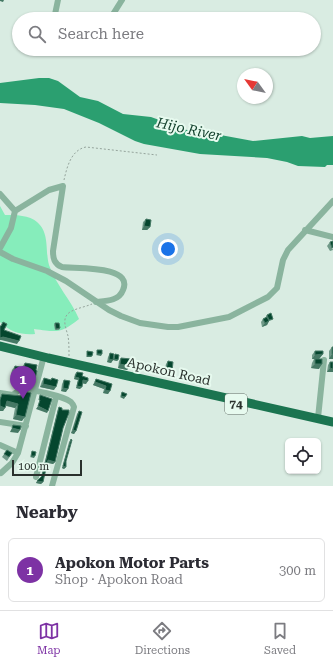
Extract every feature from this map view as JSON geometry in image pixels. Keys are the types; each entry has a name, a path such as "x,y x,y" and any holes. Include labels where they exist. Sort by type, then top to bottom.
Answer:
{"highway":[{"name":"Apokon Road","path":"0,346 43,359 68,362 333,422"},
{"name":"Apokon Road","path":"0,351 43,359 333,426"}],"street":[{"path":"55,12 58,0"},
{"path":"114,12 122,0"},
{"path":"0,248 11,228 15,211 44,193 63,186 53,251 54,261 62,267 86,268 112,272 121,277 125,283 122,293 119,296 108,301 96,302"},
{"path":"0,194 15,211"},
{"path":"0,252 13,259 47,271 66,281 109,310 132,321 168,328 191,326 229,317 268,297 274,292 279,281 283,260 288,250 333,201"},
{"path":"305,230 333,237"},
{"path":"2,473 12,463 18,453 43,359"},
{"path":"318,418 324,360"},
{"path":"0,392 13,395 20,389 35,391 71,402 74,407 52,486"},
{"path":"36,478 56,397"},
{"path":"0,422 26,426"},
{"path":"0,446 18,453"}],"path":[{"path":"63,186 70,161 76,151 81,148 86,147 157,155"},
{"path":"68,362 69,343 65,321 66,317 74,310 96,302"}],"shaded area":[{"path":"49,78 58,81 80,97 98,101 123,114 151,117 187,130 253,141 302,136 310,138 333,136 333,165 327,165 325,167 298,166 267,158 200,154 144,144 99,123 64,109 35,105 0,103 0,83"},
{"path":"0,206 5,215 30,218 37,222 44,231 49,265 59,286 72,305 79,319 63,330 54,331 34,329 35,334 25,334 16,332 0,322"}],"building":[{"path":"146,219 151,220 150,227 144,226"},
{"path":"333,241 333,247 332,248 330,242"},
{"path":"271,313 273,319 269,320 267,315"},
{"path":"267,317 269,321 265,323 263,319"},
{"path":"3,322 7,324 4,330 21,336 19,341 3,337 0,338 0,326"},
{"path":"55,323 59,323 60,328 56,329"},
{"path":"97,350 102,350 102,354 97,354"},
{"path":"87,351 93,352 92,356 87,356"},
{"path":"315,351 323,351 323,354 315,355"},
{"path":"110,353 114,354 113,360 109,359"},
{"path":"115,354 119,355 118,360 114,359"},
{"path":"121,358 131,359 130,366 120,364"},
{"path":"315,359 322,359 322,364 315,364"},
{"path":"168,361 173,362 172,371 166,370"},
{"path":"330,362 333,362 333,369 330,368"},
{"path":"25,363 37,365 34,382 29,381 30,374 14,371 15,366 24,368"},
{"path":"77,372 83,373 82,376 88,378 88,381 83,380 82,387 77,386 79,378 75,377"},
{"path":"44,378 58,380 56,387 43,384"},
{"path":"96,379 112,384 110,391 105,390 106,386 95,382"},
{"path":"64,380 70,381 68,389 63,388"},
{"path":"23,391 31,393 25,417 16,415 18,404 7,401 5,408 0,406 2,394 22,396"},
{"path":"122,392 127,394 125,397 121,396"},
{"path":"40,395 52,399 48,411 38,406"},
{"path":"59,407 62,408 62,410 69,410 69,413 63,428 55,462 48,460 43,482 37,481 42,476"},
{"path":"79,411 82,412 76,431 73,430"},
{"path":"13,425 21,426 20,430 12,428"},
{"path":"71,439 72,440 66,461 66,467 63,466"},
{"path":"7,450 12,453 9,457 4,454"},
{"path":"32,451 36,452 35,456 31,456"}],"place":[{"name":"Apokon Motor Parts","path":"23,399"}],"water label":[{"name":"Hijo River","path":"189,129"}]}
